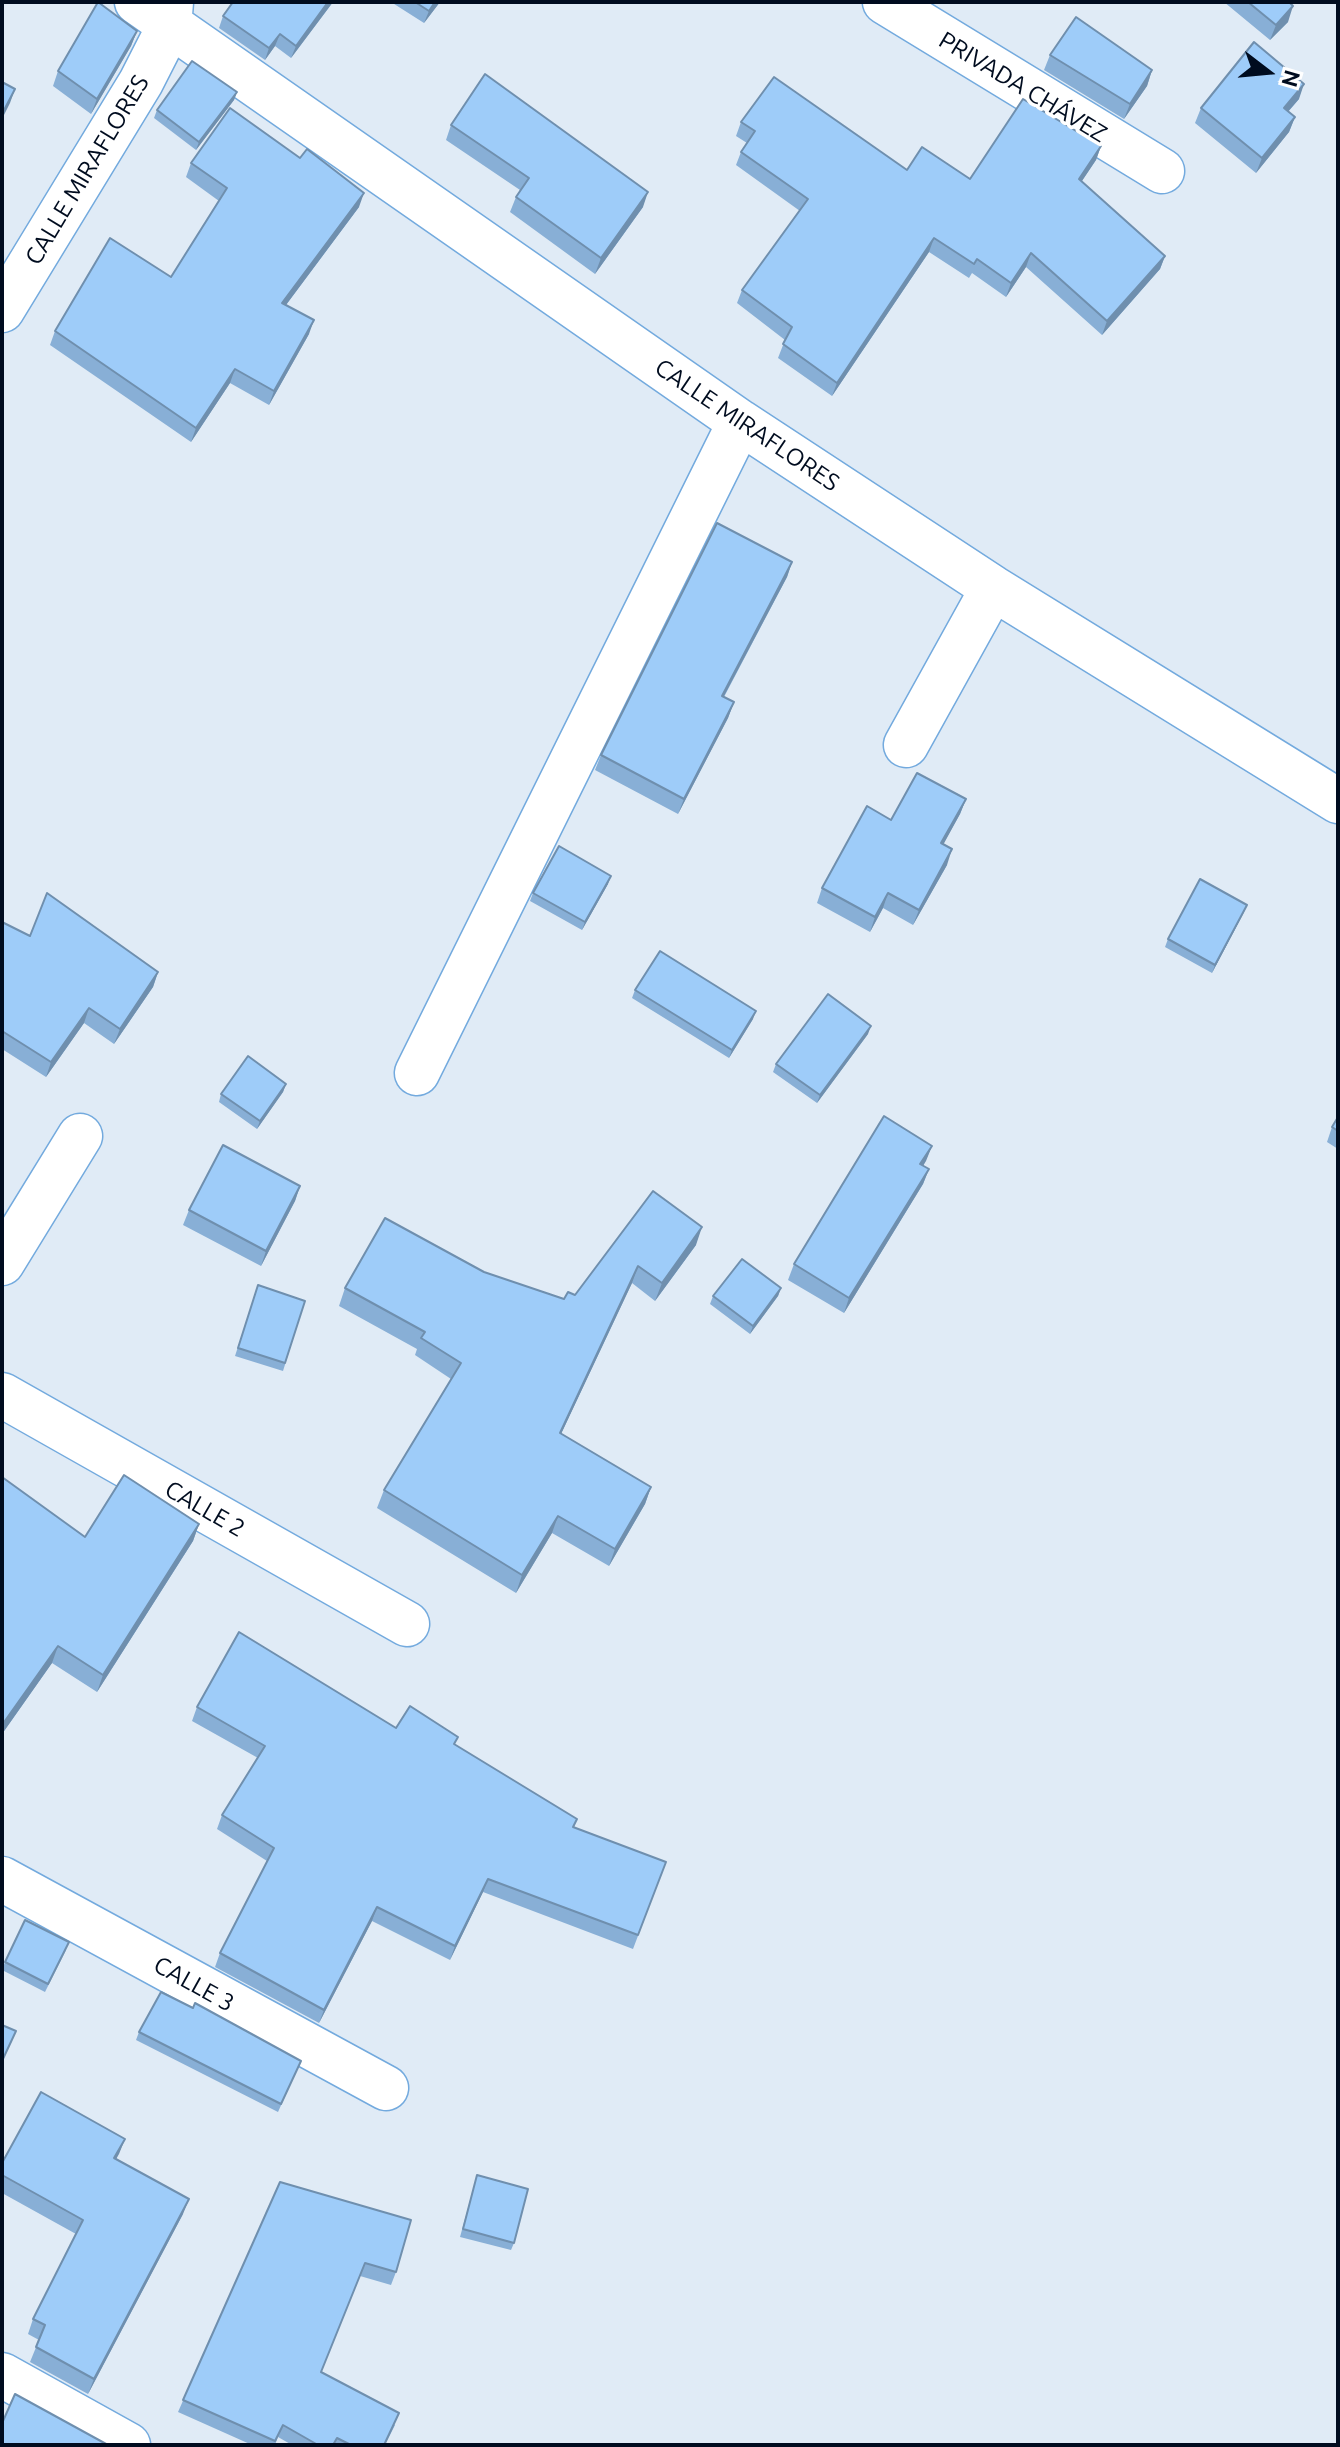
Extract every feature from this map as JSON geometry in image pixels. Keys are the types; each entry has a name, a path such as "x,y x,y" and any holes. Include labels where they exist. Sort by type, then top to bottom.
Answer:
{"street":[{"name":"PRIVADA CHÁVEZ","path":"885,2 1162,171"},
{"name":"CALLE MIRAFLORES","path":"2,310 141,82 159,10 740,422 993,588 1338,801"},
{"path":"417,1073 740,422"},
{"path":"906,745 993,588"},
{"path":"2,1263 80,1136"},
{"name":"CALLE 2","path":"2,1395 407,1624"},
{"name":"CALLE 3","path":"2,1879 386,2088"},
{"path":"2,2375 128,2445"}],"building":[{"path":"98,2 137,31 97,99 58,71"},
{"path":"233,2 328,2 296,46 280,34 269,48 223,16"},
{"path":"415,2 435,2 429,11"},
{"path":"1248,2 1289,2 1293,6 1276,25"},
{"path":"1076,17 1152,70 1130,104 1050,55"},
{"path":"1254,42 1304,84 1284,108 1295,117 1262,158 1201,108"},
{"path":"192,61 237,92 199,142 157,110"},
{"path":"485,74 648,192 601,258 516,197 529,178 451,125"},
{"path":"774,77 907,170 922,147 970,179 1023,99 1101,146 1079,179 1165,256 1107,321 1031,253 1011,283 977,259 974,264 934,238 837,383 783,344 792,327 742,290 808,199 741,152 755,131 741,122"},
{"path":"2,82 15,89 2,114"},
{"path":"230,108 300,158 307,149 364,193 282,303 314,320 274,391 235,369 196,428 55,331 110,238 171,277 227,188 191,163"},
{"path":"717,523 792,562 722,696 734,702 684,799 601,755"},
{"path":"917,773 966,799 941,843 952,849 919,910 888,893 875,917 822,888 867,806 891,820"},
{"path":"559,846 611,876 585,922 533,893"},
{"path":"1200,879 1247,905 1215,965 1168,939"},
{"path":"47,893 158,972 120,1029 89,1008 51,1062 2,1031 2,922 30,936"},
{"path":"660,951 756,1011 732,1050 635,990"},
{"path":"828,994 871,1026 820,1095 776,1064"},
{"path":"248,1056 286,1084 260,1121 221,1094"},
{"path":"884,1116 932,1146 920,1164 929,1169 849,1298 794,1264"},
{"path":"1338,1117 1338,1131 1332,1127"},
{"path":"223,1145 300,1186 266,1251 189,1210"},
{"path":"653,1191 702,1227 662,1283 638,1266 560,1433 651,1487 615,1549 558,1516 522,1575 384,1490 461,1363 421,1338 425,1332 345,1288 385,1218 484,1272 564,1299 568,1292 575,1295"},
{"path":"742,1259 781,1288 753,1326 713,1296"},
{"path":"258,1285 305,1301 285,1363 238,1348"},
{"path":"124,1475 199,1524 103,1675 58,1646 2,1725 2,1477 85,1537"},
{"path":"239,1632 396,1728 410,1706 458,1737 454,1744 577,1819 573,1827 666,1862 638,1935 488,1879 455,1946 377,1907 324,2010 220,1953 274,1848 222,1815 265,1746 197,1707"},
{"path":"25,1920 69,1942 48,1984 5,1962"},
{"path":"161,1992 193,2008 195,2003 301,2061 281,2104 139,2032"},
{"path":"2,2025 16,2031 2,2061"},
{"path":"41,2092 125,2139 114,2158 189,2199 94,2379 36,2347 45,2325 33,2319 83,2220 2,2175 2,2163"},
{"path":"477,2175 528,2189 514,2243 463,2229"},
{"path":"280,2182 411,2220 396,2272 365,2263 321,2372 399,2413 384,2445 351,2445 337,2438 333,2445 318,2445 283,2425 275,2441 183,2400"},
{"path":"15,2394 108,2445 2,2445 2,2420"}]}
